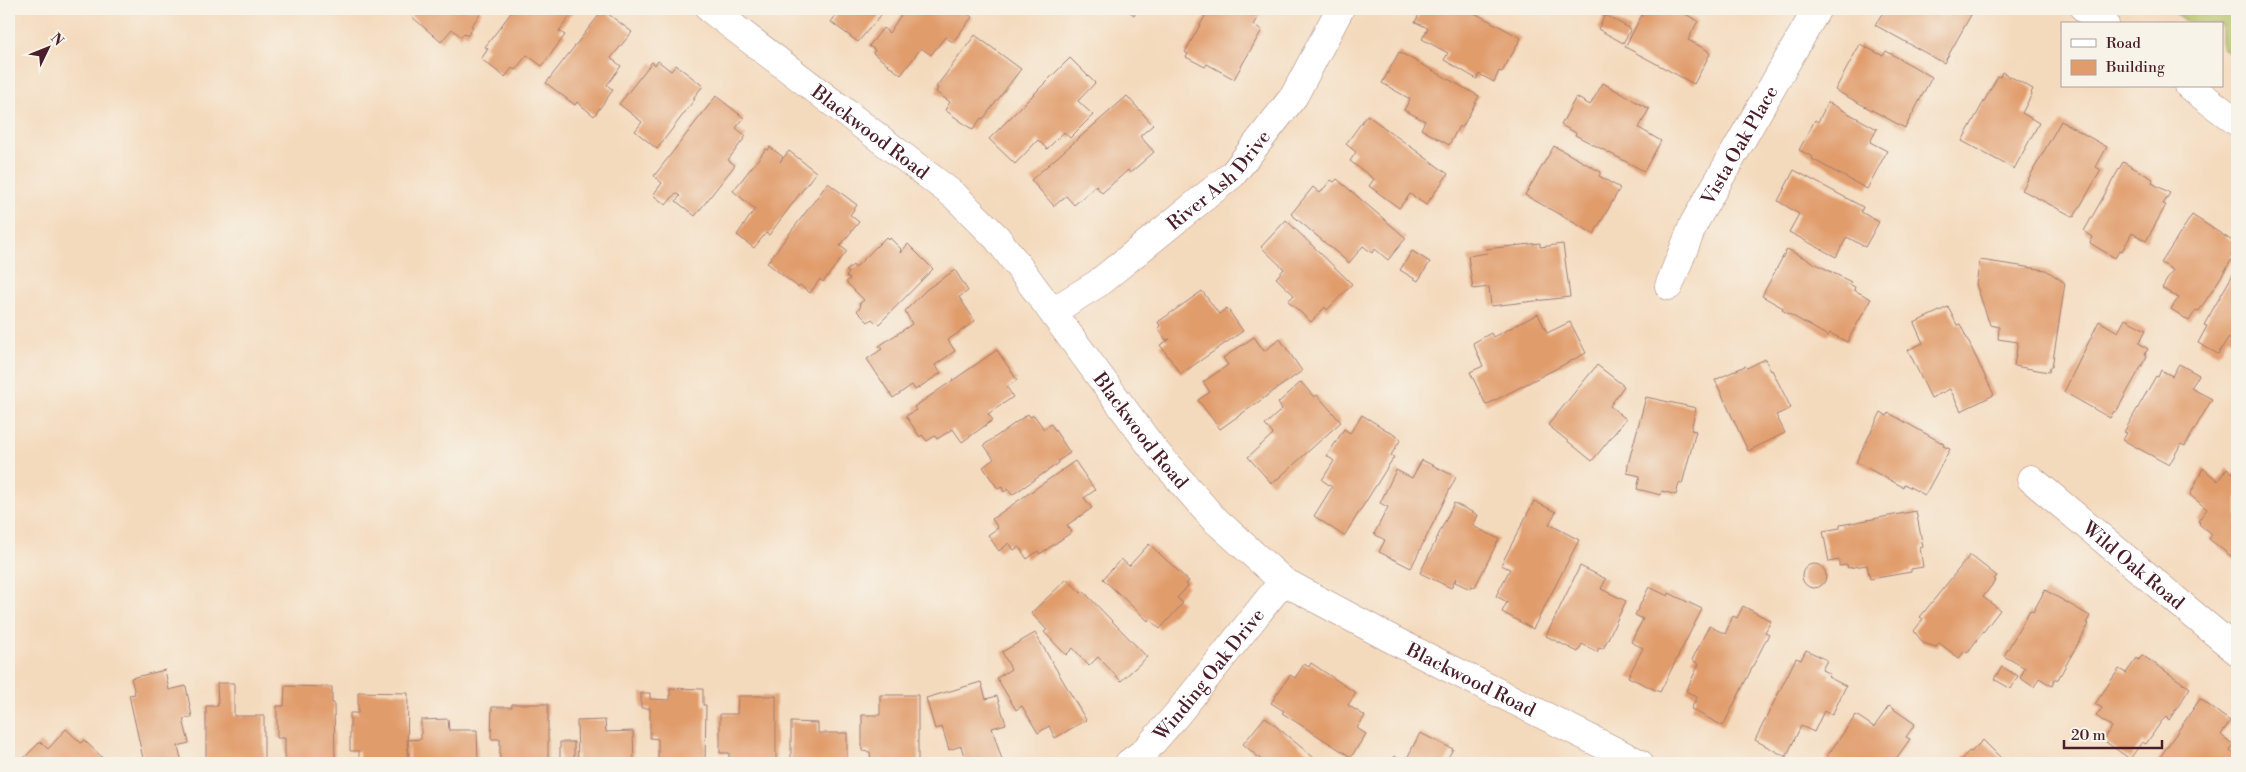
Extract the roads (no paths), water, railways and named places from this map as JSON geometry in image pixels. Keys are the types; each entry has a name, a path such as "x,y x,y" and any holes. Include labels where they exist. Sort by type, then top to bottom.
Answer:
{"street":[{"name":"Blackwood Road","path":"710,9 955,196 997,238 1054,311 1154,450 1212,517 1283,581 1380,633 1638,763"},
{"name":"River Ash Drive","path":"1054,311 1097,284 1233,174 1294,96 1340,9"},
{"name":"Vista Oak Place","path":"1669,286 1694,223 1817,9"},
{"path":"2085,9 2102,22"},
{"path":"2192,88 2237,122"},
{"name":"Wild Oak Road","path":"2031,479 2237,651"},
{"name":"Winding Oak Drive","path":"1129,763 1144,752 1178,713 1283,581"}]}
